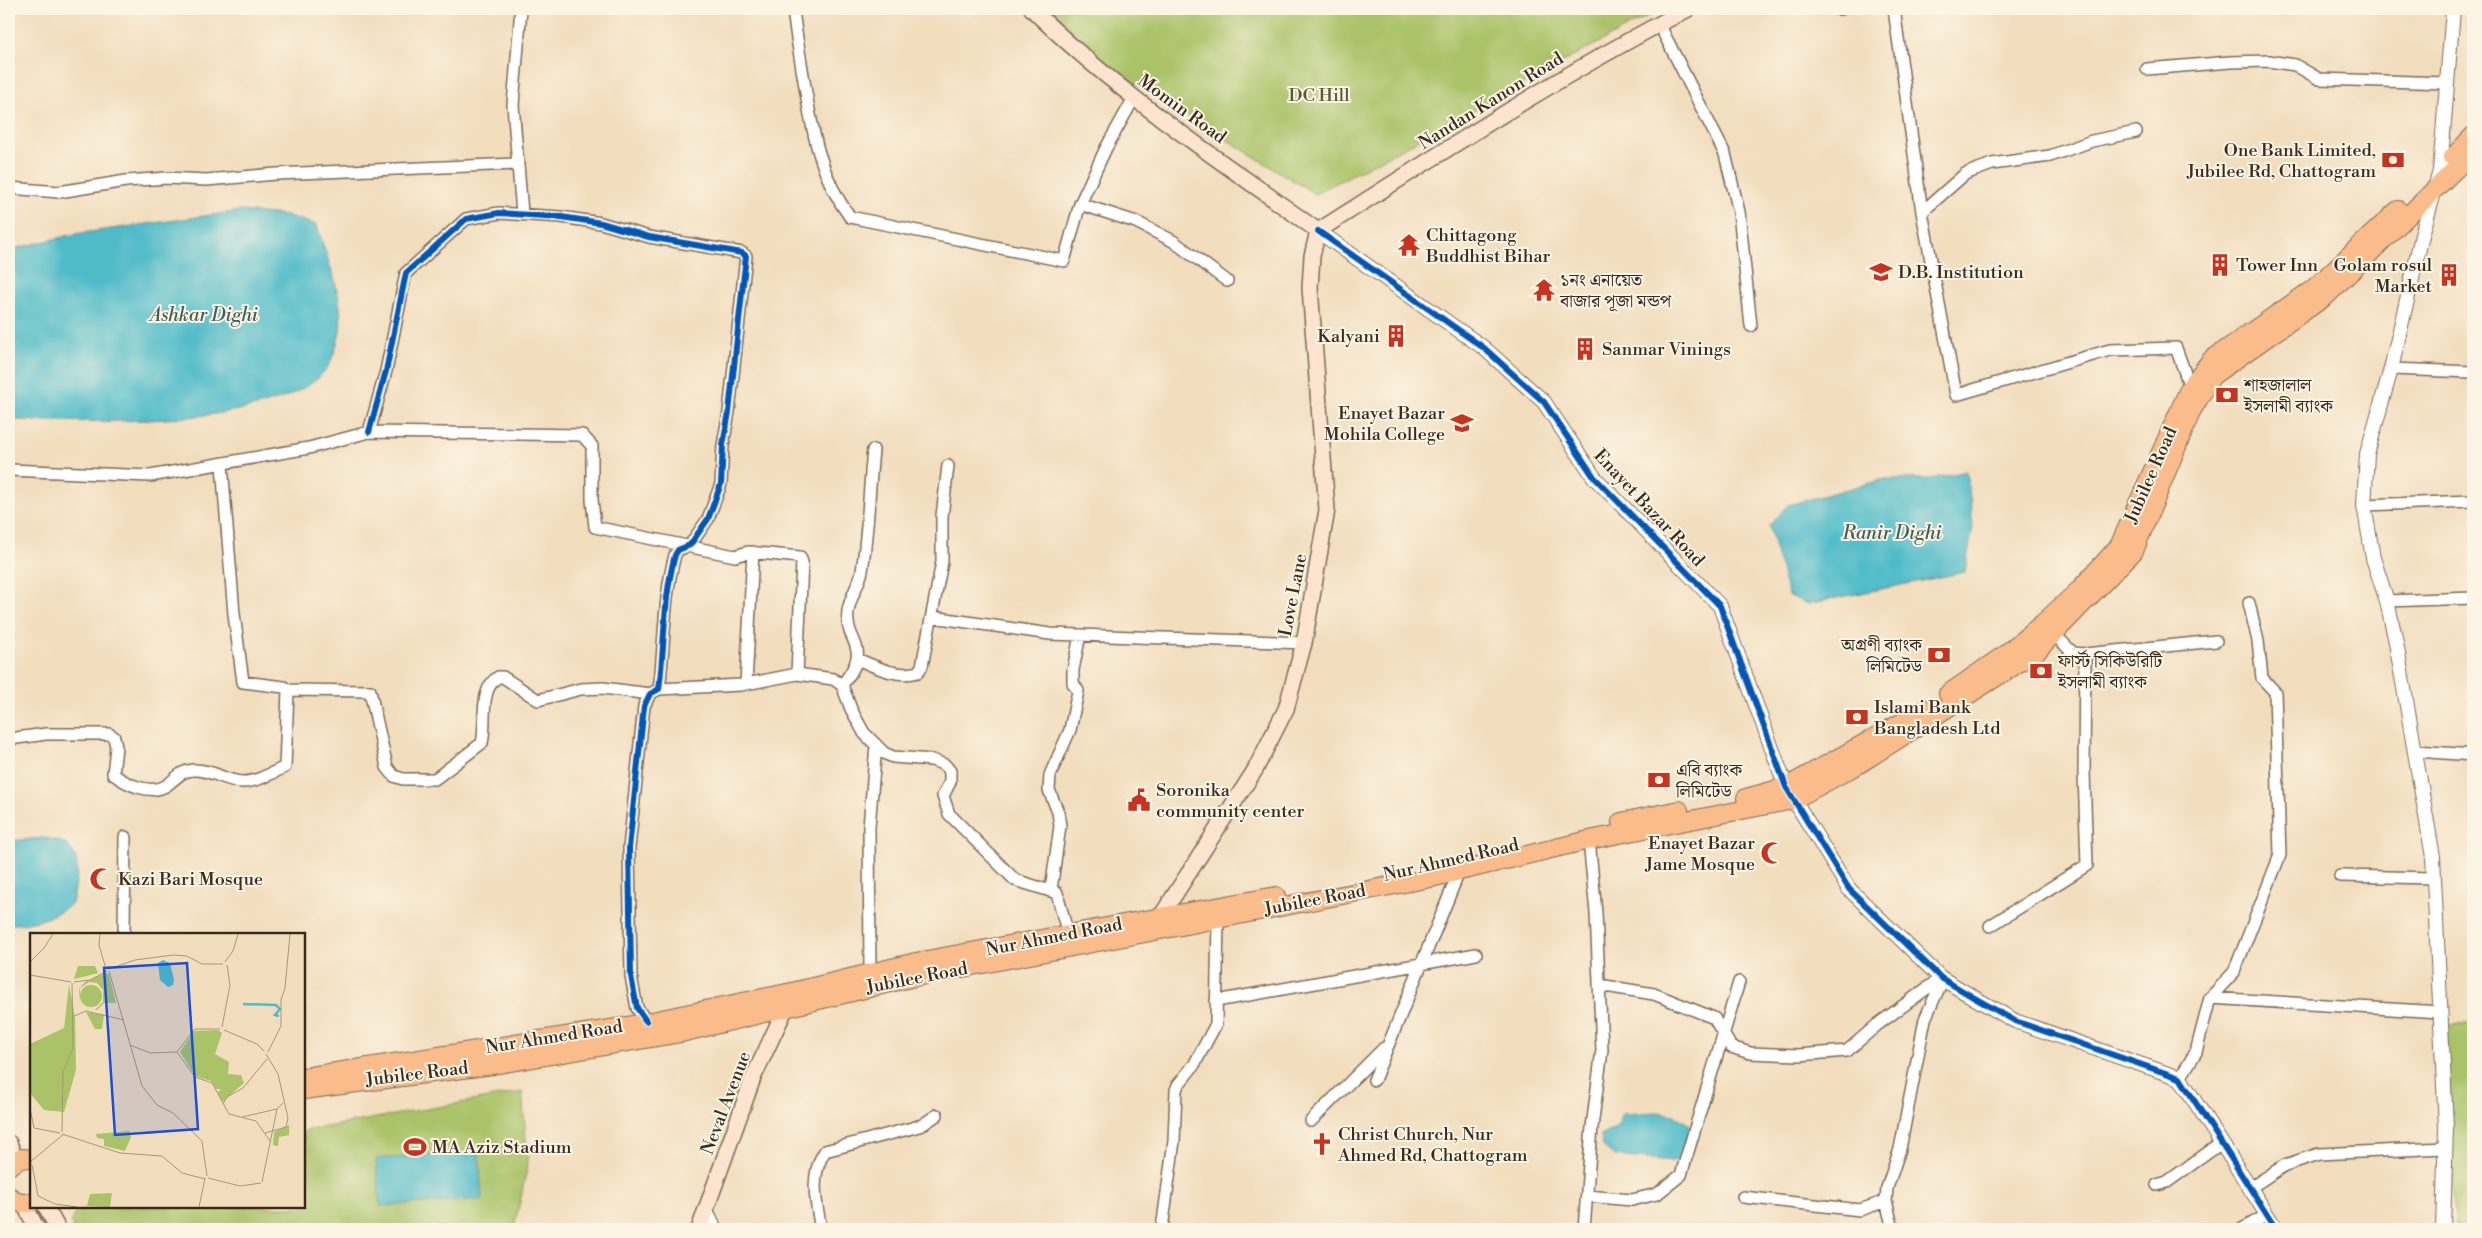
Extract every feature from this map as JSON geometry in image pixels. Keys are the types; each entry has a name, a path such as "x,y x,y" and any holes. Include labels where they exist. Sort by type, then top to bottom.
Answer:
{"main road":[{"name":"Momin Road","path":"1032,9 1065,42 1134,98 1318,231"},
{"name":"Nandan Kanon Road","path":"1318,231 1483,126 1618,45 1688,9"},
{"name":"Jubilee Road","path":"305,1090 493,1065 681,1033 750,1017 790,999 915,977 1163,923 1218,920 1459,872 1793,789 1932,705 2007,653 2048,628 2119,546 2190,387 2211,360 2313,290 2440,171 2473,136"},
{"path":"2048,628 2134,552 2192,410 2212,376 2326,296 2473,152"},
{"name":"Love Lane","path":"1163,923 1255,770 1286,709 1304,643 1327,510 1310,288 1312,256 1318,231"},
{"name":"Nur Ahmed Road","path":"305,1077 790,999 870,973 916,962 1068,936 1163,923 1409,872 1640,818 1793,789"},
{"name":"Neval Avenue","path":"699,1229 753,1078 790,999"},
{"path":"9,1142 19,1162"},
{"path":"17,1200 37,1229"},
{"path":"47,1208 58,1229"}],"street":[{"path":"521,9 513,105 522,213"},
{"path":"793,9 818,154 830,187 850,217 1060,261 1067,257 1080,204 1106,148 1134,98"},
{"path":"1894,9 1922,212 1956,396 2110,350 2176,348 2190,387"},
{"path":"2443,1229 2446,1127 2434,857 2387,601 2373,558 2364,505 2367,454 2391,369 2440,171 2453,9"},
{"path":"1660,24 1725,154 1739,212 1751,326"},
{"path":"2147,70 2230,62 2269,61 2294,65 2319,79 2447,83"},
{"path":"1922,212 1965,174 1992,164 2050,156 2092,141 2136,132"},
{"path":"9,188 59,192 126,181 167,178 206,180 276,174 517,164"},
{"path":"1080,204 1136,222 1173,241 1226,281"},
{"path":"369,432 386,371 406,273 466,219 499,213 522,213 601,223 649,237 742,253 746,256 729,412 723,445 721,484 708,520 690,546 678,550 671,570 666,606 664,651 655,691 644,706 629,848 631,976 637,1008 646,1021"},
{"name":"Enayet Bazar Road","path":"1318,231 1484,348 1544,402 1594,477 1720,606 1793,789 1849,889 1942,978 2015,1021 2180,1078"},
{"path":"2391,369 2473,372"},
{"path":"9,470 150,476 222,465 309,448 369,432 582,435 592,446 592,500 595,527 735,556 753,552 796,556 801,559 797,674"},
{"path":"842,685 854,670 857,659 857,644 848,615 849,603 861,574 873,450"},
{"path":"222,465 234,614 243,682 247,684 284,687 288,690 370,691 387,767 394,776 426,780 435,779 482,743 486,696 489,685 498,677 503,678 538,700 581,689 602,688 655,691 746,684 797,674 833,679 842,685 851,709 864,733 884,753 893,757 932,760 945,765 950,771 951,776 942,796 949,814 1015,880 1057,893 1068,936"},
{"path":"857,659 882,669 910,674 918,672 926,653 942,562 943,498 948,466"},
{"path":"2364,505 2473,501"},
{"path":"746,684 753,552"},
{"path":"2387,601 2473,598"},
{"path":"2249,603 2258,641 2262,678 2275,692 2280,855 2234,972 2210,998 2196,1052 2180,1078 2220,1144 2276,1229"},
{"path":"933,617 1050,634 1304,643"},
{"path":"2048,628 2072,653 2085,654 2216,641"},
{"path":"1051,890 1060,826 1058,812 1049,790 1050,775 1070,730 1078,691 1073,683 1073,670 1080,635"},
{"path":"1990,926 2087,865 2084,772 2085,654"},
{"path":"9,739 46,734 109,734 114,737 116,747 113,774 136,787 162,787 182,772 203,769 240,782 254,781 285,767 288,690"},
{"path":"870,973 869,826 876,745"},
{"path":"2416,751 2473,755"},
{"path":"124,933 125,837"},
{"path":"1584,1229 1602,1050 1596,913 1589,840"},
{"path":"1374,1080 1459,872"},
{"path":"2340,876 2434,878"},
{"path":"1162,1229 1174,1141 1176,1090 1194,1065 1216,1024 1218,920"},
{"path":"1216,1001 1422,962 1476,954"},
{"path":"1599,985 1654,994 1714,1018 1731,1047 1750,1053 1799,1054 1847,1051 1877,1025 1942,978"},
{"path":"1893,1229 1886,1202 1887,1188 1900,1149 1925,1019 1942,978"},
{"path":"1586,1196 1632,1200 1657,1194 1681,1175 1739,982"},
{"path":"2210,998 2440,1012"},
{"path":"1311,1121 1389,1044"},
{"path":"821,1229 816,1200 816,1173 818,1161 825,1151 922,1125 937,1115"},
{"path":"2157,1185 2167,1182 2220,1144"},
{"path":"2250,1188 2286,1166 2319,1154 2444,1148"},
{"path":"1743,1197 1860,1210 1886,1202"},
{"path":"706,1207 716,1229"},
{"path":"2242,1229 2267,1215"}],"green space":[{"name":"DC Hill","path":"1052,9 1661,9 1315,194 1099,61"},
{"path":"2473,1023 2473,1229 2455,1229 2445,1027"},
{"name":"MA Aziz Stadium","path":"522,1092 528,1164 514,1229 73,1229 71,1223 78,1208 305,1208 305,1131"}],"water":[{"name":"Ashkar Dighi","path":"240,211 285,215 317,225 338,294 341,323 336,348 327,368 304,388 269,403 226,412 178,418 129,421 9,420 9,250 75,234"},
{"name":"Ranir Dighi","path":"1967,471 1973,526 1965,572 1807,604 1788,595 1769,526 1788,505 1885,479 1930,479"},
{"path":"43,838 57,840 67,845 73,852 77,870 72,904 42,920 9,924 9,841"},
{"path":"1658,1112 1674,1115 1690,1125 1691,1130 1678,1159 1673,1161 1614,1156 1602,1145 1601,1136 1617,1127 1623,1114"},
{"path":"479,1152 482,1199 380,1206 376,1159"}],"cycle path":[{"path":"369,432 386,371 406,273 466,219 499,213 561,217 601,223 649,237 742,253 746,256 729,412 723,445 721,484 708,519 690,545 678,550 675,555 668,588 659,689 650,694 644,706 629,848 631,976 637,1008 646,1021"},
{"path":"1318,231 1484,348 1544,402 1594,477 1720,606 1786,787 1849,889 1941,978 2015,1021 2180,1078 2276,1229"}],"place":[{"name":"One Bank Limited, Jubilee Rd, Chattogram","path":"2393,160"},
{"name":"Chittagong Buddhist Bihar","path":"1409,245"},
{"name":"Tower Inn","path":"2220,265"},
{"name":"D.B. Institution","path":"1881,272"},
{"name":"Golam rosul Market","path":"2449,275"},
{"name":"১নং এনায়েত বাজার পূজা মন্ডপ","path":"1544,290"},
{"name":"Kalyani","path":"1396,336"},
{"name":"Sanmar Vinings","path":"1585,349"},
{"name":"শাহজালাল ইসলামী ব্যাংক","path":"2227,395"},
{"name":"Enayet Bazar Mohila College","path":"1462,423"},
{"name":"অগ্রণী ব্যাংক লিমিটেড","path":"1939,655"},
{"name":"ফার্স্ট সিকিউরিটি ইসলামী ব্যাংক","path":"2041,671"},
{"name":"Islami Bank Bangladesh Ltd","path":"1857,717"},
{"name":"এবি ব্যাংক লিমিটেড","path":"1659,780"},
{"name":"Soronika community center","path":"1139,800"},
{"name":"Enayet Bazar Jame Mosque","path":"1772,853"},
{"name":"Kazi Bari Mosque","path":"101,879"},
{"name":"Christ Church, Nur Ahmed Rd, Chattogram","path":"1322,1144"},
{"name":"MA Aziz Stadium","path":"415,1147"}]}
